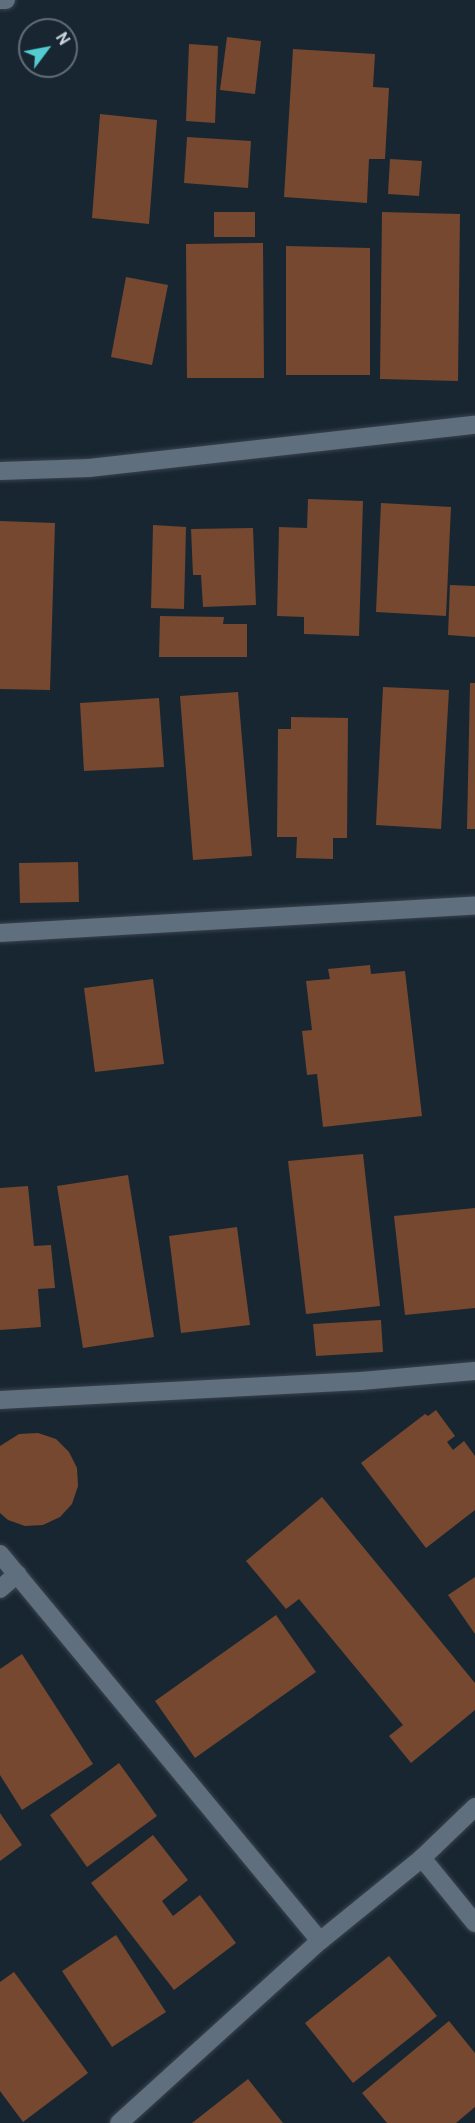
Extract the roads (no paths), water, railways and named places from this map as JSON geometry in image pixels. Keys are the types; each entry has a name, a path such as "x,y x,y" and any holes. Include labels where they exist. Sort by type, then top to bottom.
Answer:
{"street":[{"path":"0,0 6,0"},
{"path":"0,471 89,468 475,425"},
{"path":"0,933 475,906"},
{"path":"0,1400 349,1382 475,1371"},
{"path":"0,1554 320,1941"},
{"path":"0,1589 17,1574"},
{"path":"119,2123 320,1941 422,1858 475,1807"},
{"path":"422,1858 475,1923"}]}
